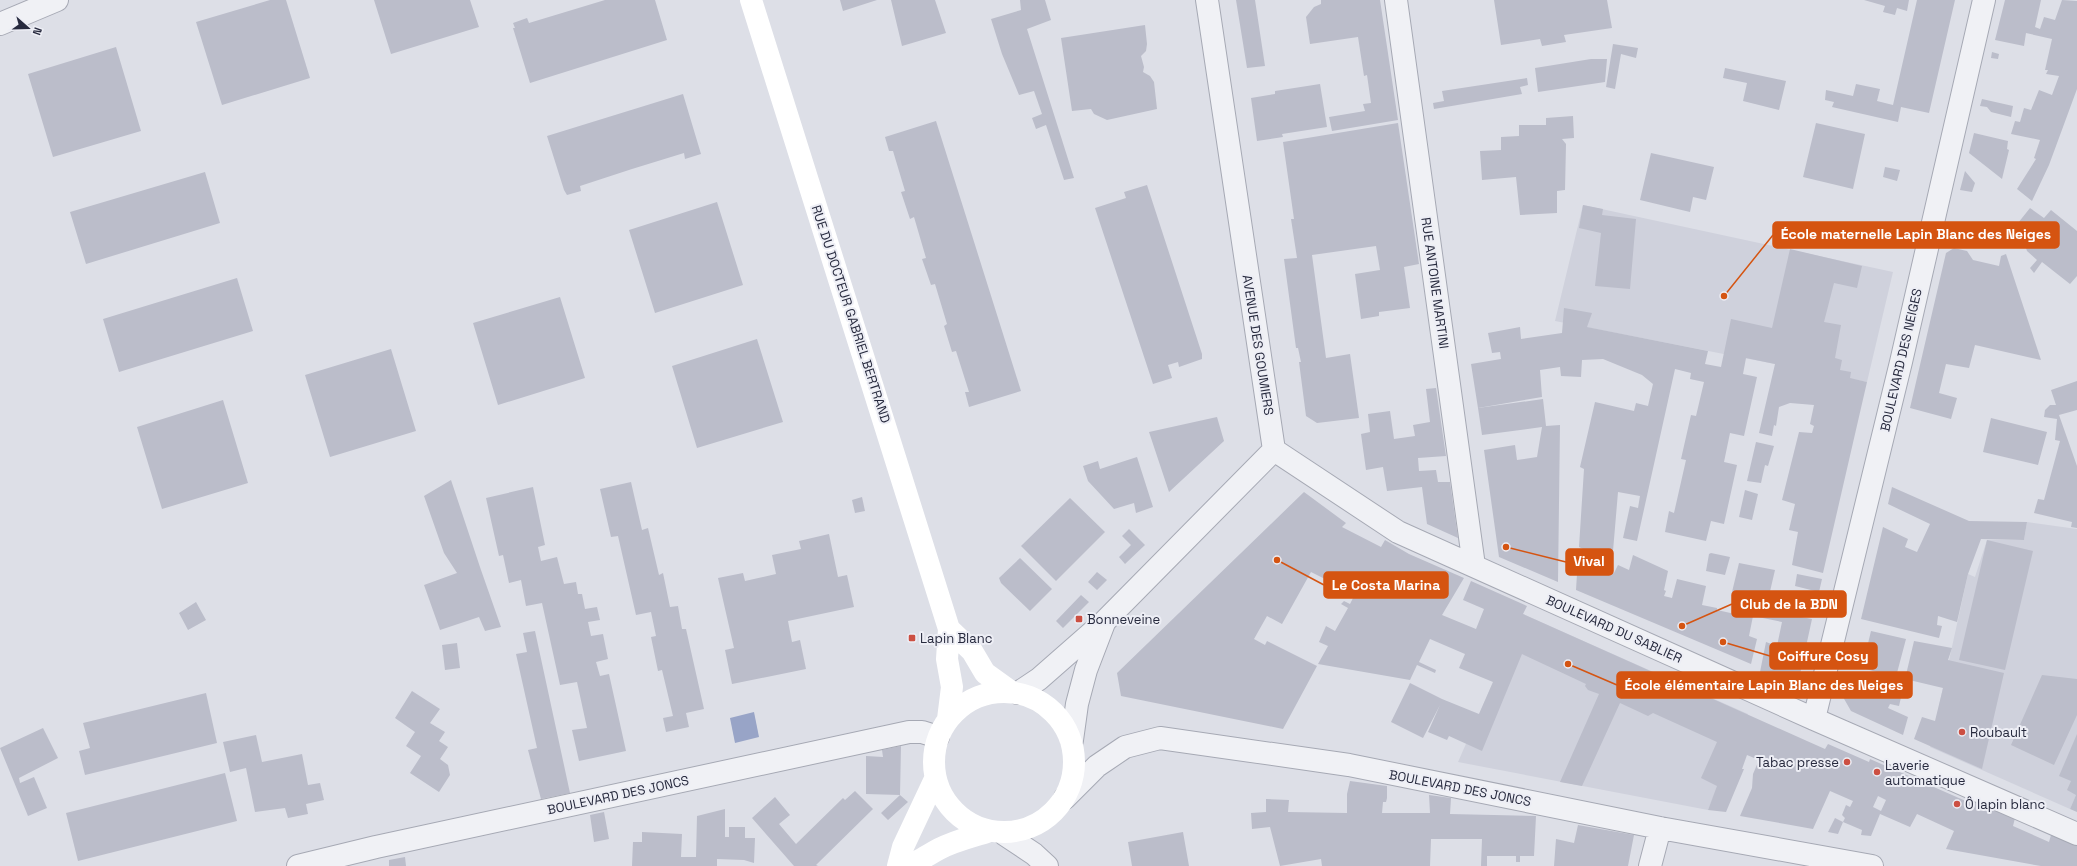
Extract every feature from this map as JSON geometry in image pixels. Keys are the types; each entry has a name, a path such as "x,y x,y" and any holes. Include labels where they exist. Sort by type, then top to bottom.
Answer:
{"street":[{"path":"0,24 57,0"},
{"name":"RUE DU DOCTEUR GABRIEL BERTRAND","path":"751,0 949,629 947,659 952,687 943,728"},
{"name":"AVENUE DES GOUMIERS","path":"1207,0 1274,450"},
{"name":"RUE ANTOINE MARTINI","path":"1396,0 1474,566"},
{"name":"BOULEVARD DES NEIGES","path":"1814,719 1902,354 1984,0"},
{"path":"1014,692 1038,678 1104,622 1274,450"},
{"name":"BOULEVARD DU SABLIER","path":"1274,450 1398,532 1814,719 2077,834"},
{"path":"902,866 918,862 939,848 958,841 996,833 1028,830 1050,817 1065,798 1073,780 1075,760 1072,740 1077,704 1086,670 1104,622"},
{"name":"RUE DU DOCTEUR GABRIEL BERTRAND","path":"949,629 972,651 985,673 1014,692"},
{"path":"1047,866 1034,854 996,833 964,821 945,803 935,779 933,758 943,728 965,703 986,693 1014,692 1036,699 1051,709 1064,724 1072,740"},
{"name":"BOULEVARD DES JONCS","path":"298,866 391,843 909,732 922,732 943,728"},
{"name":"BOULEVARD DES JONCS","path":"1065,798 1097,766 1125,747 1160,738 1349,766 1660,828 1872,866"},
{"path":"898,866 903,847 935,779"},
{"path":"1650,866 1660,828"}],"shaded area":[{"path":"1583,205 1893,272 1867,382 1555,321"},
{"path":"2027,522 2077,529 2077,793 2070,809 1930,747 1968,574 1975,577 1987,540 2024,540"},
{"path":"1523,614 1748,714 1708,810 1458,762"}],"water":[{"path":"754,712 759,737 735,743 730,718"}],"building":[{"path":"270,0 286,0 310,78 222,105 196,22"},
{"path":"374,0 470,0 479,27 391,54"},
{"path":"605,0 655,0 667,40 530,83 513,28 515,28 513,23 527,18 529,23"},
{"path":"840,0 877,0 843,11"},
{"path":"891,0 935,0 946,33 902,46"},
{"path":"1020,0 1045,0 1051,20 1027,29 1074,178 1064,180 1046,125 1036,129 1032,118 1042,114 1034,91 1019,95 1002,54 991,19 1021,10"},
{"path":"1236,0 1255,0 1265,66 1247,68"},
{"path":"1321,0 1380,0 1398,120 1332,131 1329,117 1365,111 1363,104 1371,103 1367,75 1364,76 1358,37 1310,44 1306,17 1314,7 1321,4"},
{"path":"1494,0 1607,0 1612,28 1564,35 1566,42 1542,46 1540,39 1501,45"},
{"path":"1864,0 1909,0 1907,11 1897,8 1895,15 1883,12 1885,6"},
{"path":"1917,0 1955,0 1929,113 1901,107 1898,122 1832,107 1834,102 1825,100 1826,90 1853,96 1856,84 1880,89 1877,101 1893,105"},
{"path":"2005,0 2041,0 2035,27 2040,29 2044,17 2055,20 2062,0 2077,1 2077,89 2049,165 2032,201 2017,189 2036,159 2034,158 2040,140 2011,134 2015,121 2020,122 2024,108 2031,110 2039,90 2052,95 2059,76 2046,74 2048,70 2045,70 2052,39 2026,33 2024,46 1995,40"},
{"path":"1145,25 1147,44 1146,51 1141,56 1144,67 1143,72 1150,76 1154,82 1157,109 1107,120 1094,114 1091,109 1072,111 1061,38"},
{"path":"1613,44 1638,48 1636,58 1621,54 1615,89 1606,87"},
{"path":"116,47 141,131 53,157 28,74"},
{"path":"1992,52 1999,54 1998,59 1991,58"},
{"path":"1591,59 1607,59 1605,82 1538,92 1535,68"},
{"path":"1725,68 1786,81 1779,110 1743,101 1747,83 1723,78"},
{"path":"1527,78 1528,85 1520,87 1522,94 1434,109 1433,103 1444,101 1442,91"},
{"path":"1320,84 1327,127 1282,134 1283,137 1257,141 1251,98 1275,94 1275,91"},
{"path":"683,94 701,154 685,159 684,153 580,186 581,191 567,195 564,190 547,136"},
{"path":"1982,99 2013,106 2011,117 1991,112 1987,107 1980,106"},
{"path":"1573,116 1574,138 1562,139 1566,144 1565,190 1557,191 1557,213 1520,215 1516,177 1482,180 1480,151 1501,150 1501,137 1519,136 1519,125 1546,125 1546,118"},
{"path":"936,121 1021,391 969,407 965,392 969,392 956,351 952,352 944,326 947,324 935,284 931,285 922,259 926,258 914,217 910,219 901,192 905,191 893,151 889,151 885,137"},
{"path":"1398,123 1419,264 1404,267 1410,308 1379,312 1379,316 1361,319 1355,274 1380,270 1376,246 1312,255 1326,358 1350,354 1359,418 1317,423 1306,416 1299,362 1301,362 1298,348 1296,348 1284,259 1297,258 1291,219 1294,219 1283,142"},
{"path":"1816,123 1865,134 1853,189 1803,177"},
{"path":"1974,133 2008,141 2007,149 2009,150 2002,179 1969,153"},
{"path":"1651,153 1714,167 1706,200 1693,197 1690,212 1640,200"},
{"path":"1885,167 1900,170 1897,181 1883,177"},
{"path":"1965,171 1975,183 1972,192 1960,190"},
{"path":"205,172 220,223 86,264 70,212"},
{"path":"1147,185 1202,354 1202,359 1179,367 1178,362 1168,365 1172,378 1153,384 1095,208 1126,198 1124,192"},
{"path":"717,202 743,285 655,313 629,230"},
{"path":"1583,205 1603,209 1602,215 1636,219 1630,289 1595,286 1601,233 1579,228"},
{"path":"2030,208 2044,218 2051,210 2077,231 2077,276 2070,284 2042,262 2034,273 2030,268 2037,260 2027,251 2025,245 2033,235 2018,223"},
{"path":"1954,248 1967,251 1973,260 1999,266 2001,256 2006,254 2041,360 1975,345 1969,368 1946,364 1939,393 1957,398 1951,419 1910,408 1946,253"},
{"path":"1790,249 1862,266 1857,288 1834,283 1824,322 1841,325 1835,358 1842,360 1840,370 1851,372 1850,378 1867,382 1823,573 1792,565 1798,532 1789,530 1795,504 1782,500 1799,432 1812,433 1814,426 1810,424 1814,405 1790,403 1779,407 1776,426 1774,425 1772,436 1759,433 1775,364 1746,358 1743,374 1757,377 1744,436 1730,433 1724,462 1737,465 1724,524 1711,521 1706,541 1665,532 1669,511 1674,513 1686,460 1681,459 1691,415 1696,416 1704,382 1690,379 1691,373 1675,369 1637,541 1623,538 1630,506 1638,508 1640,496 1618,492 1612,563 1579,547 1584,469 1580,467 1595,402 1634,411 1636,403 1648,406 1653,384 1642,375 1603,359 1582,360 1581,377 1561,376 1560,367 1540,370 1542,397 1478,408 1471,364 1501,359 1500,352 1492,353 1488,333 1520,327 1521,339 1562,333 1564,308 1592,313 1587,327 1708,351 1705,364 1721,367 1731,319 1772,328"},
{"path":"237,278 253,331 119,372 103,319"},
{"path":"560,297 585,378 498,405 473,323"},
{"path":"757,339 783,422 697,448 672,366"},
{"path":"391,349 416,431 330,457 305,375"},
{"path":"2077,381 2077,410 2059,415 2077,466 2077,528 2071,527 2072,522 2034,513 2038,499 2044,500 2060,441 2055,440 2057,419 2044,417 2045,410 2050,405 2056,405 2051,390"},
{"path":"1436,388 1446,456 1418,458 1419,471 1436,470 1438,482 1450,482 1458,538 1427,524 1422,487 1387,491 1383,467 1366,470 1361,434 1370,432 1368,414 1390,411 1394,439 1415,436 1413,425 1430,422 1426,389"},
{"path":"1543,399 1546,426 1560,425 1558,582 1499,557 1484,450 1515,445 1517,460 1537,457 1542,427 1482,435 1478,408"},
{"path":"223,400 248,483 162,509 137,427"},
{"path":"1217,417 1224,441 1169,492 1149,432"},
{"path":"1991,418 2047,432 2038,465 1983,452"},
{"path":"1756,442 1774,446 1768,466 1765,465 1761,483 1747,481"},
{"path":"1137,457 1153,507 1136,513 1134,503 1114,509 1088,481 1083,466 1098,461 1100,469"},
{"path":"451,480 501,627 485,631 479,617 440,630 424,585 457,573 444,553 424,496"},
{"path":"631,482 642,530 648,528 659,575 663,573 670,607 678,606 682,629 686,629 704,709 686,713 689,727 666,732 663,718 673,716 662,670 658,671 651,637 656,636 651,612 636,615 618,536 611,537 600,489"},
{"path":"533,487 545,545 538,547 541,561 557,557 564,584 576,582 578,594 582,594 585,609 597,607 600,620 588,622 591,636 603,634 608,659 596,662 600,676 609,674 626,751 579,761 572,730 587,728 577,682 560,685 542,603 526,606 521,580 509,583 503,555 499,556 486,498"},
{"path":"1892,487 1969,521 2027,522 2024,540 1981,539 1968,574 1957,622 1938,616 1937,625 1942,626 1939,638 1861,619 1883,527 1908,539 1905,547 1917,552 1930,524 1888,504"},
{"path":"1745,490 1758,494 1752,520 1739,517"},
{"path":"1304,492 1346,523 1342,527 1381,547 1385,540 1409,554 1464,578 1442,615 1476,629 1484,609 1463,600 1471,581 1527,606 1523,614 1825,749 1828,744 1869,762 1870,759 1968,802 1970,798 2015,818 2013,826 2049,842 2051,835 2077,845 2077,866 2041,866 1946,849 1954,831 1917,814 1910,827 1880,814 1871,836 1861,835 1862,830 1843,822 1845,818 1842,815 1846,805 1850,807 1853,801 1830,791 1813,829 1740,816 1752,788 1753,774 1759,760 1747,755 1742,769 1744,769 1726,812 1708,810 1717,786 1701,778 1717,742 1653,713 1648,716 1620,703 1582,786 1560,782 1599,694 1588,690 1585,686 1586,684 1522,654 1482,751 1449,736 1447,740 1428,732 1440,705 1423,738 1391,722 1410,683 1442,699 1479,714 1493,682 1459,668 1465,654 1430,639 1419,662 1436,670 1435,673 1417,665 1410,680 1318,664 1328,646 1319,642 1326,626 1335,631 1348,608 1341,604 1344,601 1350,604 1355,594 1311,572 1282,624 1267,616 1254,639 1265,645 1267,641 1317,666 1283,729 1121,696 1117,673","holes":["1878,796 1886,800 1881,811 1873,807"]},
{"path":"862,497 865,511 855,513 852,500"},
{"path":"1070,498 1105,532 1056,581 1021,546"},
{"path":"1129,529 1145,545 1125,564 1119,557 1131,545 1122,536"},
{"path":"829,534 838,577 847,575 854,607 788,621 792,642 800,640 806,669 732,684 725,650 734,648 718,578 743,573 745,581 776,574 772,555 801,549 799,541"},
{"path":"1987,540 2033,551 2005,670 1959,660"},
{"path":"1711,553 1730,557 1725,575 1706,571 1709,554"},
{"path":"1633,555 1668,571 1664,596 1672,598 1677,579 1706,586 1702,605 1717,608 1717,610 1744,616 1747,607 1812,619 1797,688 1760,672 1766,642 1777,646 1782,622 1753,616 1749,636 1757,639 1751,664 1576,590 1578,558 1614,573 1618,565 1629,570"},
{"path":"1020,558 1052,589 1030,611 1001,583 999,578"},
{"path":"1739,563 1775,570 1768,600 1732,592"},
{"path":"1097,572 1107,580 1097,590 1088,582"},
{"path":"1797,574 1822,579 1819,592 1795,586"},
{"path":"1081,595 1089,602 1063,628 1056,621"},
{"path":"196,602 206,620 188,630 179,613"},
{"path":"535,631 570,793 541,799 528,750 537,748 516,654 527,652 523,633"},
{"path":"1871,631 1906,639 1893,688 1903,689 1899,706 1890,704 1888,708 1908,717 1903,735 1851,711 1843,697 1849,673 1881,682 1884,674 1862,668"},
{"path":"1914,641 1952,648 1948,660 2004,673 1982,769 1914,739 1922,717 1935,721 1943,688 1905,679"},
{"path":"457,643 460,668 445,670 442,645"},
{"path":"2042,675 2077,679 2077,715 2054,765 2011,745"},
{"path":"412,691 440,709 430,723 445,732 439,741 448,747 440,759 448,765 450,775 439,792 410,773 421,756 406,746 415,732 395,718"},
{"path":"206,693 217,743 85,775 79,751 90,748 83,723"},
{"path":"43,728 58,758 19,778 20,783 34,777 47,808 28,816 0,748"},
{"path":"2077,734 2077,812 2070,809 2076,795 2067,790 2071,781 2059,776"},
{"path":"256,735 262,762 302,754 308,785 320,783 324,800 306,804 308,814 288,818 285,808 255,812 246,768 230,772 223,742"},
{"path":"901,746 900,795 866,794 866,756 883,757 882,750"},
{"path":"225,773 237,821 78,861 66,813"},
{"path":"1350,781 1387,786 1387,798 1386,802 1383,802 1382,813 1430,813 1429,795 1451,798 1450,814 1536,816 1534,856 1520,856 1520,862 1516,862 1516,856 1487,856 1487,866 1481,866 1482,839 1431,839 1430,866 1322,866 1321,859 1280,866 1270,827 1252,829 1251,813 1266,812 1266,799 1289,800 1288,812 1347,813 1347,794"},
{"path":"855,791 873,809 816,865 818,866 794,866 752,818 775,797 790,815 779,824 796,844 843,798 845,800"},
{"path":"900,795 908,802 888,820 881,813"},
{"path":"725,809 725,837 729,837 729,827 745,827 745,838 755,838 754,863 744,860 717,859 717,866 632,866 633,842 642,842 642,832 682,834 681,857 696,857 697,816"},
{"path":"604,812 609,839 594,842 590,815"},
{"path":"1835,818 1843,822 1838,834 1828,832"},
{"path":"1578,825 1634,835 1628,866 1554,866 1556,839 1574,843"},
{"path":"1183,832 1189,866 1132,866 1128,842"},
{"path":"405,857 406,866 389,866 389,860"}],"place":[{"name":"École maternelle Lapin Blanc des Neiges","path":"1724,296"},
{"name":"Vival","path":"1506,547"},
{"name":"Le Costa Marina","path":"1277,560"},
{"name":"Bonneveine","path":"1079,619"},
{"name":"Club de la BDN","path":"1682,626"},
{"name":"Lapin Blanc","path":"912,638"},
{"name":"Coiffure Cosy","path":"1723,642"},
{"name":"École élémentaire Lapin Blanc des Neiges","path":"1568,664"},
{"name":"Roubault","path":"1962,732"},
{"name":"Tabac presse","path":"1847,762"},
{"name":"Laverie automatique","path":"1877,772"},
{"name":"Ô lapin blanc","path":"1957,804"}]}
